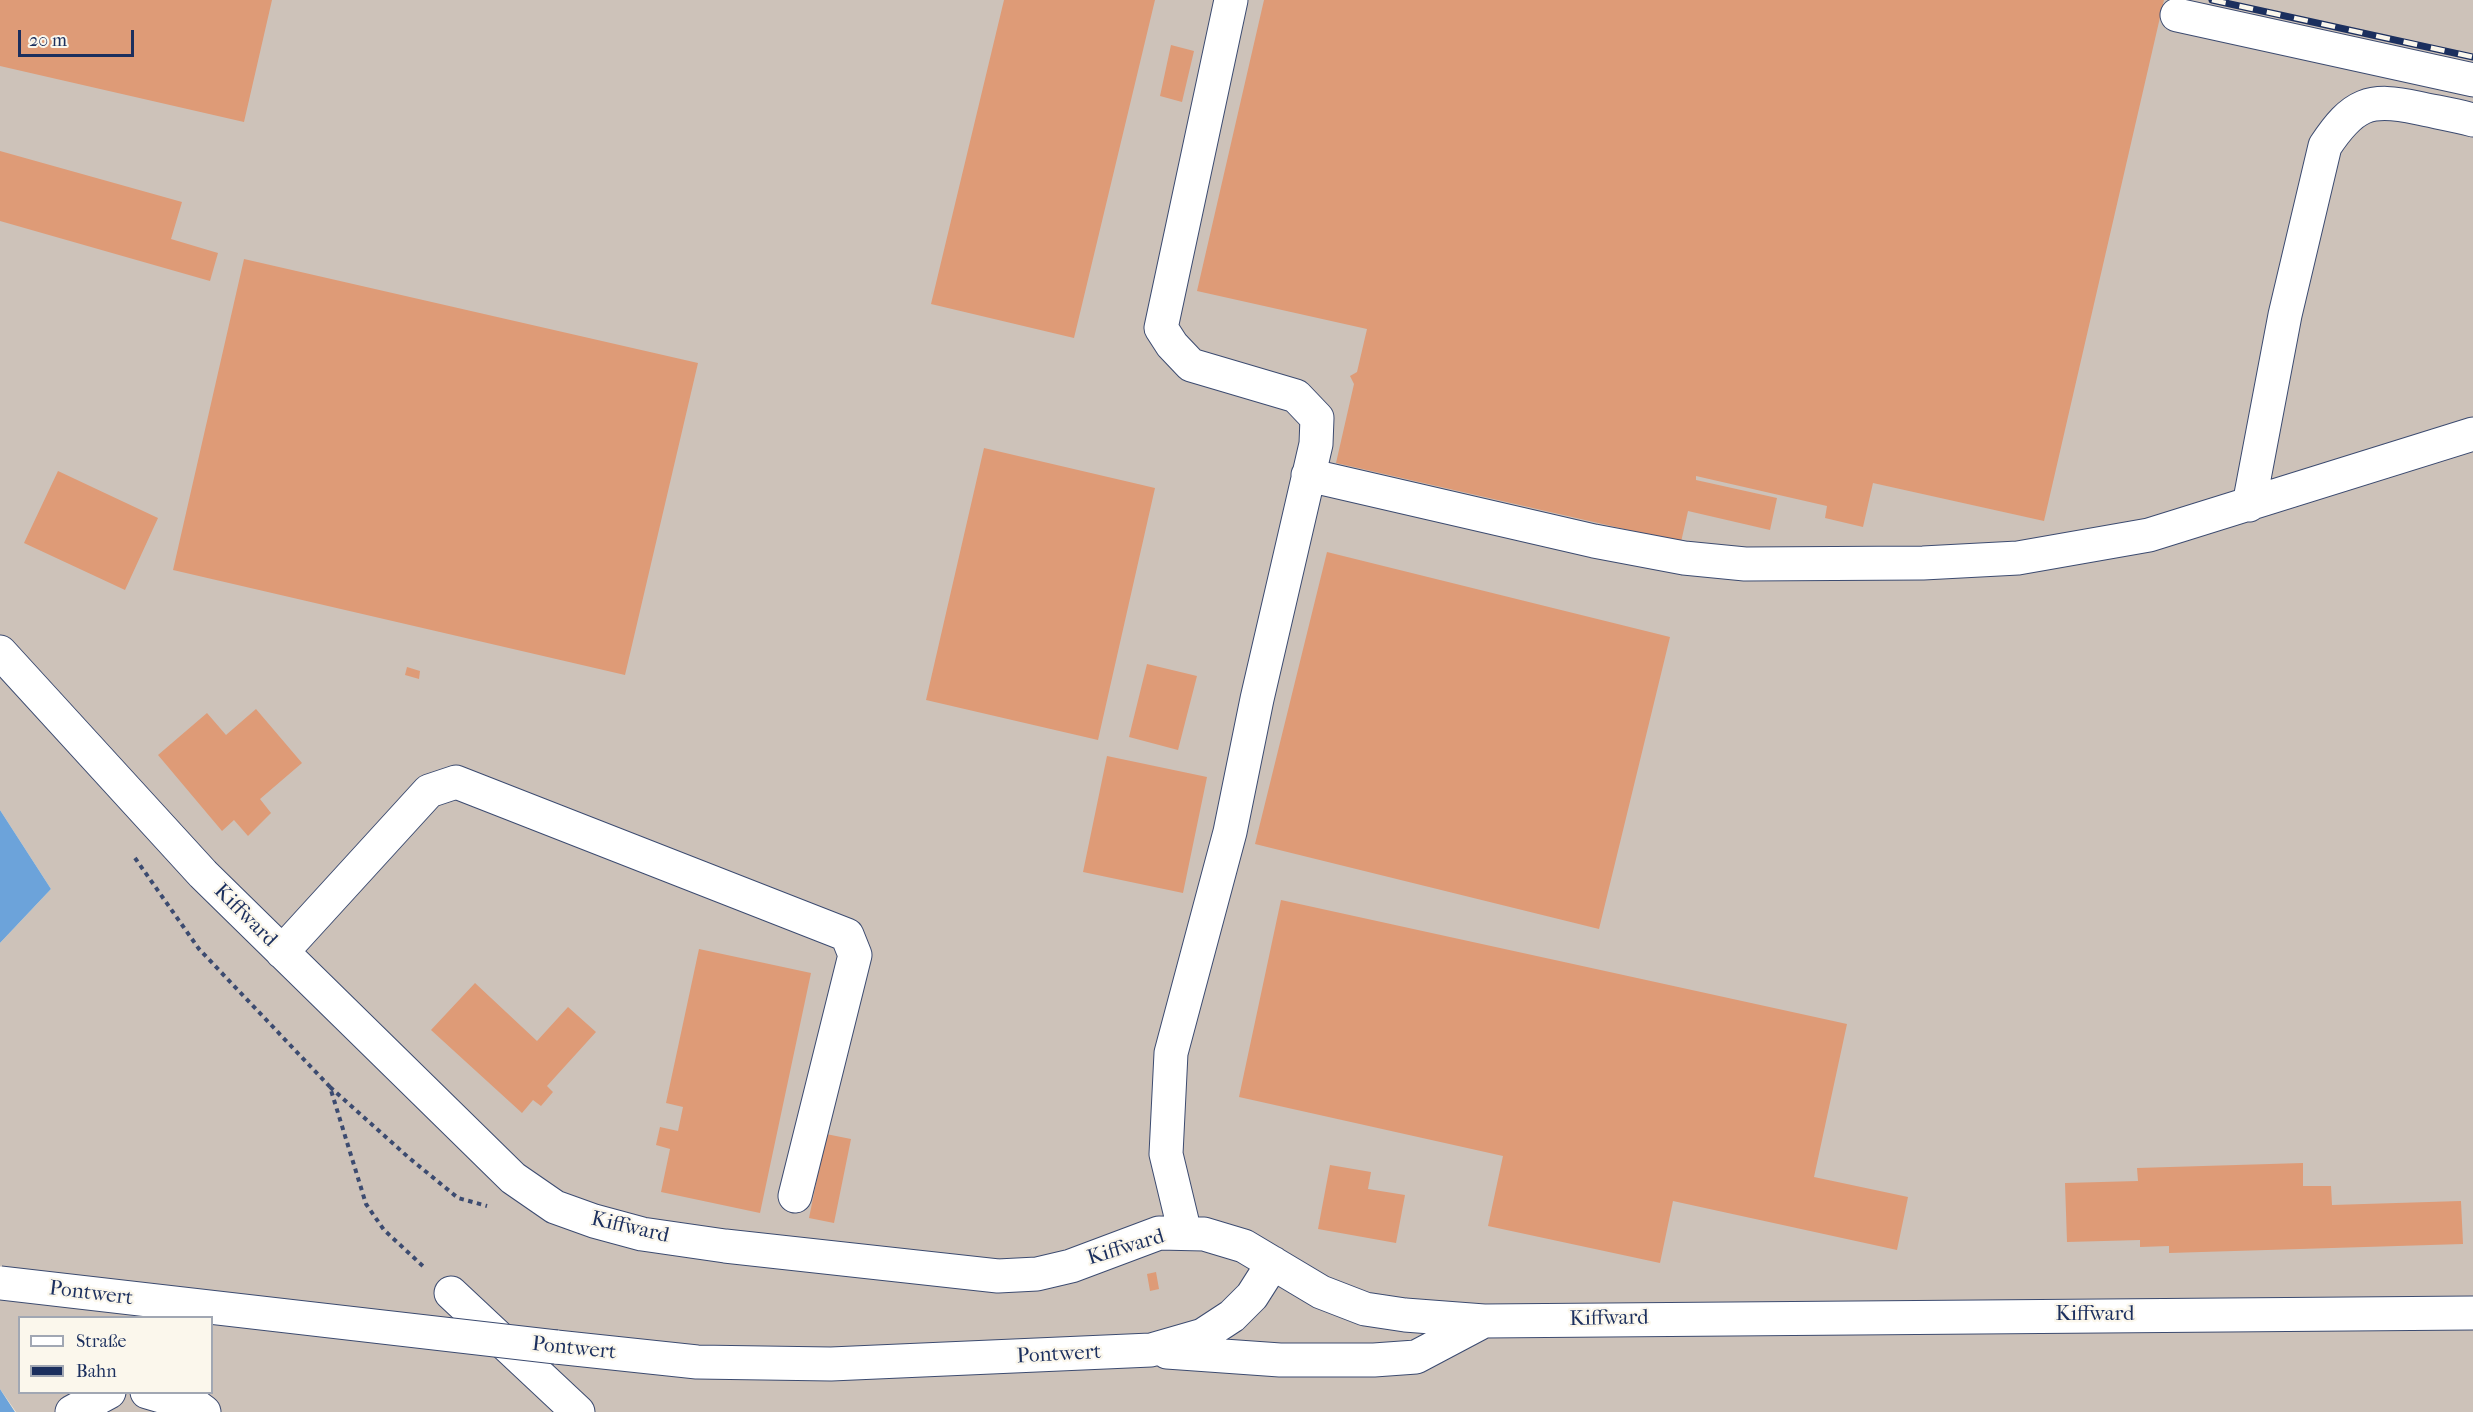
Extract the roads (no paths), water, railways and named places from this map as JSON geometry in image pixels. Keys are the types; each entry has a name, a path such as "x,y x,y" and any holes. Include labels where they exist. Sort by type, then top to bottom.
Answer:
{"street":[{"path":"1185,1233 1166,1154 1171,1053 1230,832 1257,699 1316,444 1317,418 1296,396 1191,365 1172,345 1161,328 1231,0"},
{"path":"2176,15 2473,80"},
{"path":"2249,505 2285,315 2325,146 2336,129 2349,116 2376,102 2392,102 2473,120"},
{"path":"1308,475 1594,541 1684,558 1744,564 1923,563 2018,558 2149,535 2249,505 2472,431"},
{"name":"Kiffward","path":"0,652 203,874 513,1178 555,1207 594,1221 642,1234 725,1246 998,1276 1037,1274 1071,1266 1160,1233 1204,1234 1244,1246 1321,1292 1365,1309 1405,1315 1484,1321 2473,1313"},
{"path":"282,952 429,791 456,782 847,934 855,954 795,1196"},
{"name":"Pontwert","path":"1151,1350 1203,1335 1232,1316 1252,1296 1273,1263"},
{"name":"Pontwert","path":"0,1283 697,1362 831,1364 1151,1350 1280,1360 1374,1360 1416,1357 1484,1321"},
{"path":"451,1293 578,1412"},
{"path":"72,1412 105,1394"},
{"path":"154,1394 196,1406 204,1412"}],"water":[{"path":"0,810 51,889 0,943"},
{"path":"0,1389 15,1412 0,1412"}],"railway":[{"path":"2212,0 2473,57"}]}
